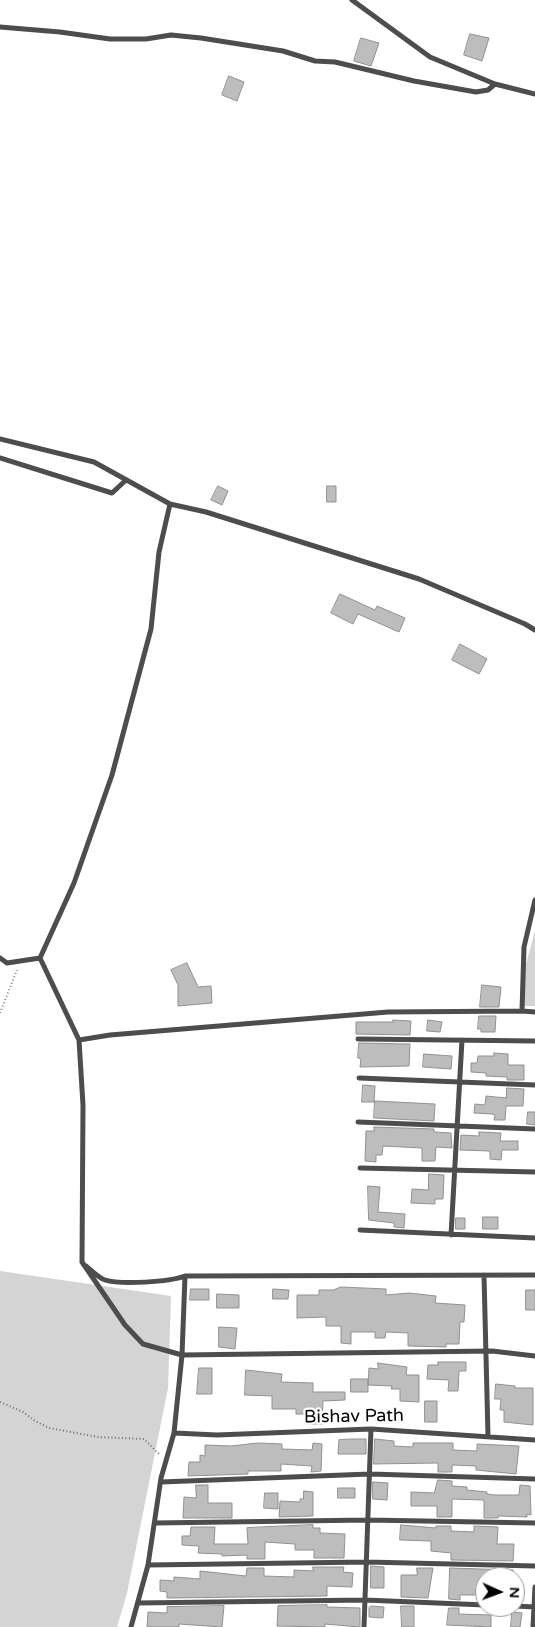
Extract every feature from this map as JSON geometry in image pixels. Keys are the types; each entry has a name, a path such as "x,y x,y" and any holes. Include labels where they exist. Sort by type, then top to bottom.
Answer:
{"street":[{"path":"352,0 430,58 495,84 535,94"},
{"path":"0,27 60,32 110,39 146,39 172,35 201,38 282,51 315,61 335,62 414,81 476,92 488,90 495,84"},
{"path":"0,439 94,462 170,504 206,512 419,579 535,630"},
{"path":"0,458 112,493 126,480"},
{"path":"170,504 159,552 151,629 112,775 74,883 40,958 79,1040 83,1105 82,1262 125,1326 143,1344 182,1355 486,1351 535,1356"},
{"path":"522,1011 524,948 535,900"},
{"path":"0,958 7,963 40,958"},
{"path":"79,1040 110,1035 388,1012 535,1012"},
{"path":"358,1039 535,1041"},
{"path":"450,1235 462,1040"},
{"path":"359,1078 535,1084"},
{"path":"358,1122 535,1129"},
{"path":"360,1168 535,1172"},
{"path":"360,1230 535,1238"},
{"path":"82,1262 105,1280 172,1281 185,1276 535,1275"},
{"path":"484,1275 488,1436"},
{"path":"131,1627 148,1565 161,1482 174,1433 182,1355 185,1276"},
{"path":"364,1627 371,1429"},
{"name":"Bishav Path","path":"174,1433 217,1435 371,1429 535,1440"},
{"path":"161,1482 370,1474 535,1479"},
{"path":"155,1523 368,1520 535,1523"},
{"path":"148,1565 367,1562 535,1566"},
{"path":"533,1627 535,1587"},
{"path":"138,1603 365,1600 475,1605"}],"path":[{"path":"0,1013 20,961"},
{"path":"0,1402 23,1412 49,1428 98,1437 144,1439 161,1456"}],"shaded area":[{"path":"535,931 535,1006 523,1006 525,968"},
{"path":"0,1271 171,1296 168,1388 127,1593 117,1627 0,1627"}],"building":[{"path":"470,34 489,38 482,61 464,55"},
{"path":"361,38 379,43 371,66 354,61"},
{"path":"229,76 244,82 237,101 222,95"},
{"path":"218,486 228,491 222,505 211,500"},
{"path":"327,486 336,486 336,502 327,502"},
{"path":"340,594 375,610 377,606 405,618 399,632 358,614 353,624 331,613"},
{"path":"460,644 487,659 479,674 452,660"},
{"path":"187,963 198,987 211,986 212,1003 178,1006 178,985 171,970"},
{"path":"482,985 501,987 499,1007 480,1007"},
{"path":"479,1016 496,1016 495,1032 481,1032 481,1029 478,1029"},
{"path":"393,1020 411,1021 410,1035 356,1034 356,1022 393,1022"},
{"path":"428,1020 442,1022 440,1032 427,1031"},
{"path":"359,1043 410,1044 409,1066 360,1067 361,1059 358,1058"},
{"path":"494,1053 508,1054 508,1065 524,1065 524,1080 507,1080 507,1077 486,1076 486,1073 471,1072 471,1063 477,1063 478,1056 494,1056"},
{"path":"424,1054 452,1056 451,1069 423,1067"},
{"path":"363,1085 375,1086 374,1102 362,1102"},
{"path":"507,1088 524,1089 523,1106 506,1106 505,1120 494,1120 495,1115 492,1114 474,1113 475,1104 485,1105 486,1096 506,1098"},
{"path":"375,1101 435,1104 434,1121 374,1118"},
{"path":"528,1112 535,1112 535,1125 527,1124"},
{"path":"374,1127 434,1129 434,1132 451,1133 452,1148 436,1147 435,1161 422,1161 422,1148 383,1146 382,1155 376,1155 376,1162 365,1161 366,1131 374,1131"},
{"path":"479,1132 501,1133 500,1141 518,1141 518,1150 502,1150 501,1160 490,1159 490,1151 460,1150 461,1135 479,1136"},
{"path":"429,1174 444,1175 443,1199 435,1199 435,1204 411,1203 412,1189 428,1190"},
{"path":"368,1186 380,1187 378,1212 405,1214 404,1228 394,1227 394,1223 369,1220"},
{"path":"483,1217 498,1217 498,1229 483,1229"},
{"path":"456,1218 465,1218 465,1229 456,1229"},
{"path":"341,1287 386,1289 386,1295 409,1293 436,1296 435,1303 465,1305 464,1322 460,1322 459,1344 446,1344 446,1347 408,1346 408,1333 386,1332 385,1338 375,1338 375,1332 351,1332 351,1344 341,1343 341,1326 326,1326 326,1317 297,1318 297,1295 319,1295 319,1290 333,1290"},
{"path":"191,1289 209,1289 209,1300 190,1300"},
{"path":"273,1289 289,1290 288,1299 273,1299"},
{"path":"526,1290 535,1290 535,1310 526,1310"},
{"path":"217,1294 239,1295 239,1308 217,1308"},
{"path":"219,1327 237,1328 235,1349 219,1347"},
{"path":"438,1362 466,1362 466,1371 459,1371 458,1391 448,1391 449,1380 427,1379 428,1365 438,1365"},
{"path":"378,1363 407,1367 406,1375 419,1375 419,1402 400,1401 400,1389 391,1389 392,1386 368,1385 369,1368 378,1369"},
{"path":"199,1368 212,1368 212,1394 197,1394"},
{"path":"246,1370 282,1374 281,1382 313,1383 313,1392 345,1392 345,1400 323,1401 322,1424 306,1424 306,1414 296,1414 296,1409 272,1409 272,1396 245,1395"},
{"path":"351,1379 368,1379 368,1392 351,1392"},
{"path":"496,1384 515,1386 515,1388 533,1388 533,1425 504,1422 504,1410 500,1410 501,1399 495,1399"},
{"path":"425,1401 437,1401 437,1422 425,1422"},
{"path":"366,1439 366,1454 338,1454 339,1440"},
{"path":"375,1439 394,1441 394,1446 413,1447 413,1443 453,1443 453,1450 477,1451 477,1444 519,1446 516,1474 476,1470 476,1466 452,1465 452,1472 438,1472 438,1463 374,1464"},
{"path":"258,1443 282,1444 282,1449 312,1450 313,1443 322,1444 321,1471 311,1472 312,1466 281,1464 281,1471 248,1471 248,1474 188,1476 189,1462 200,1462 200,1455 205,1456 205,1445 231,1446"},
{"path":"438,1480 452,1481 452,1486 467,1487 467,1490 487,1492 487,1494 494,1495 519,1495 520,1485 530,1486 531,1515 527,1514 527,1517 498,1516 498,1518 484,1518 484,1500 452,1499 452,1517 437,1517 437,1506 411,1506 411,1492 434,1493"},
{"path":"373,1482 388,1483 387,1500 373,1499"},
{"path":"196,1485 208,1485 208,1503 232,1503 232,1518 183,1518 184,1497 196,1498"},
{"path":"338,1488 355,1488 355,1498 338,1498"},
{"path":"304,1491 313,1492 313,1516 279,1517 280,1501 300,1502 300,1499 303,1499"},
{"path":"265,1493 278,1493 278,1509 264,1508"},
{"path":"313,1525 313,1528 320,1528 320,1533 345,1534 344,1558 314,1558 314,1550 295,1550 295,1544 265,1542 265,1559 247,1559 247,1555 222,1556 222,1554 198,1553 199,1546 182,1545 182,1536 190,1536 191,1527 215,1527 214,1544 248,1544 247,1528"},
{"path":"401,1525 436,1528 436,1526 451,1526 451,1531 474,1532 474,1526 498,1527 497,1544 514,1544 513,1561 451,1560 451,1553 431,1551 431,1541 400,1540"},
{"path":"371,1566 384,1567 384,1588 371,1588"},
{"path":"313,1567 344,1567 343,1572 353,1573 352,1587 327,1586 327,1596 167,1598 167,1592 160,1591 160,1580 174,1581 174,1577 200,1579 200,1571 246,1576 247,1568 264,1568 264,1576 294,1577 294,1570 313,1571"},
{"path":"417,1568 433,1568 428,1598 401,1597 401,1575 417,1575"},
{"path":"450,1568 475,1569 475,1595 460,1595 460,1600 449,1599"},
{"path":"327,1605 327,1607 360,1608 360,1627 325,1624 325,1627 277,1626 278,1606"},
{"path":"224,1606 222,1627 179,1624 179,1627 147,1627 148,1612 167,1613 167,1607"},
{"path":"371,1606 384,1607 383,1618 369,1617 369,1608"},
{"path":"401,1606 414,1606 414,1627 402,1627"},
{"path":"449,1608 459,1608 459,1614 491,1617 491,1627 447,1625"},
{"path":"512,1617 521,1617 520,1627 511,1627"}]}
